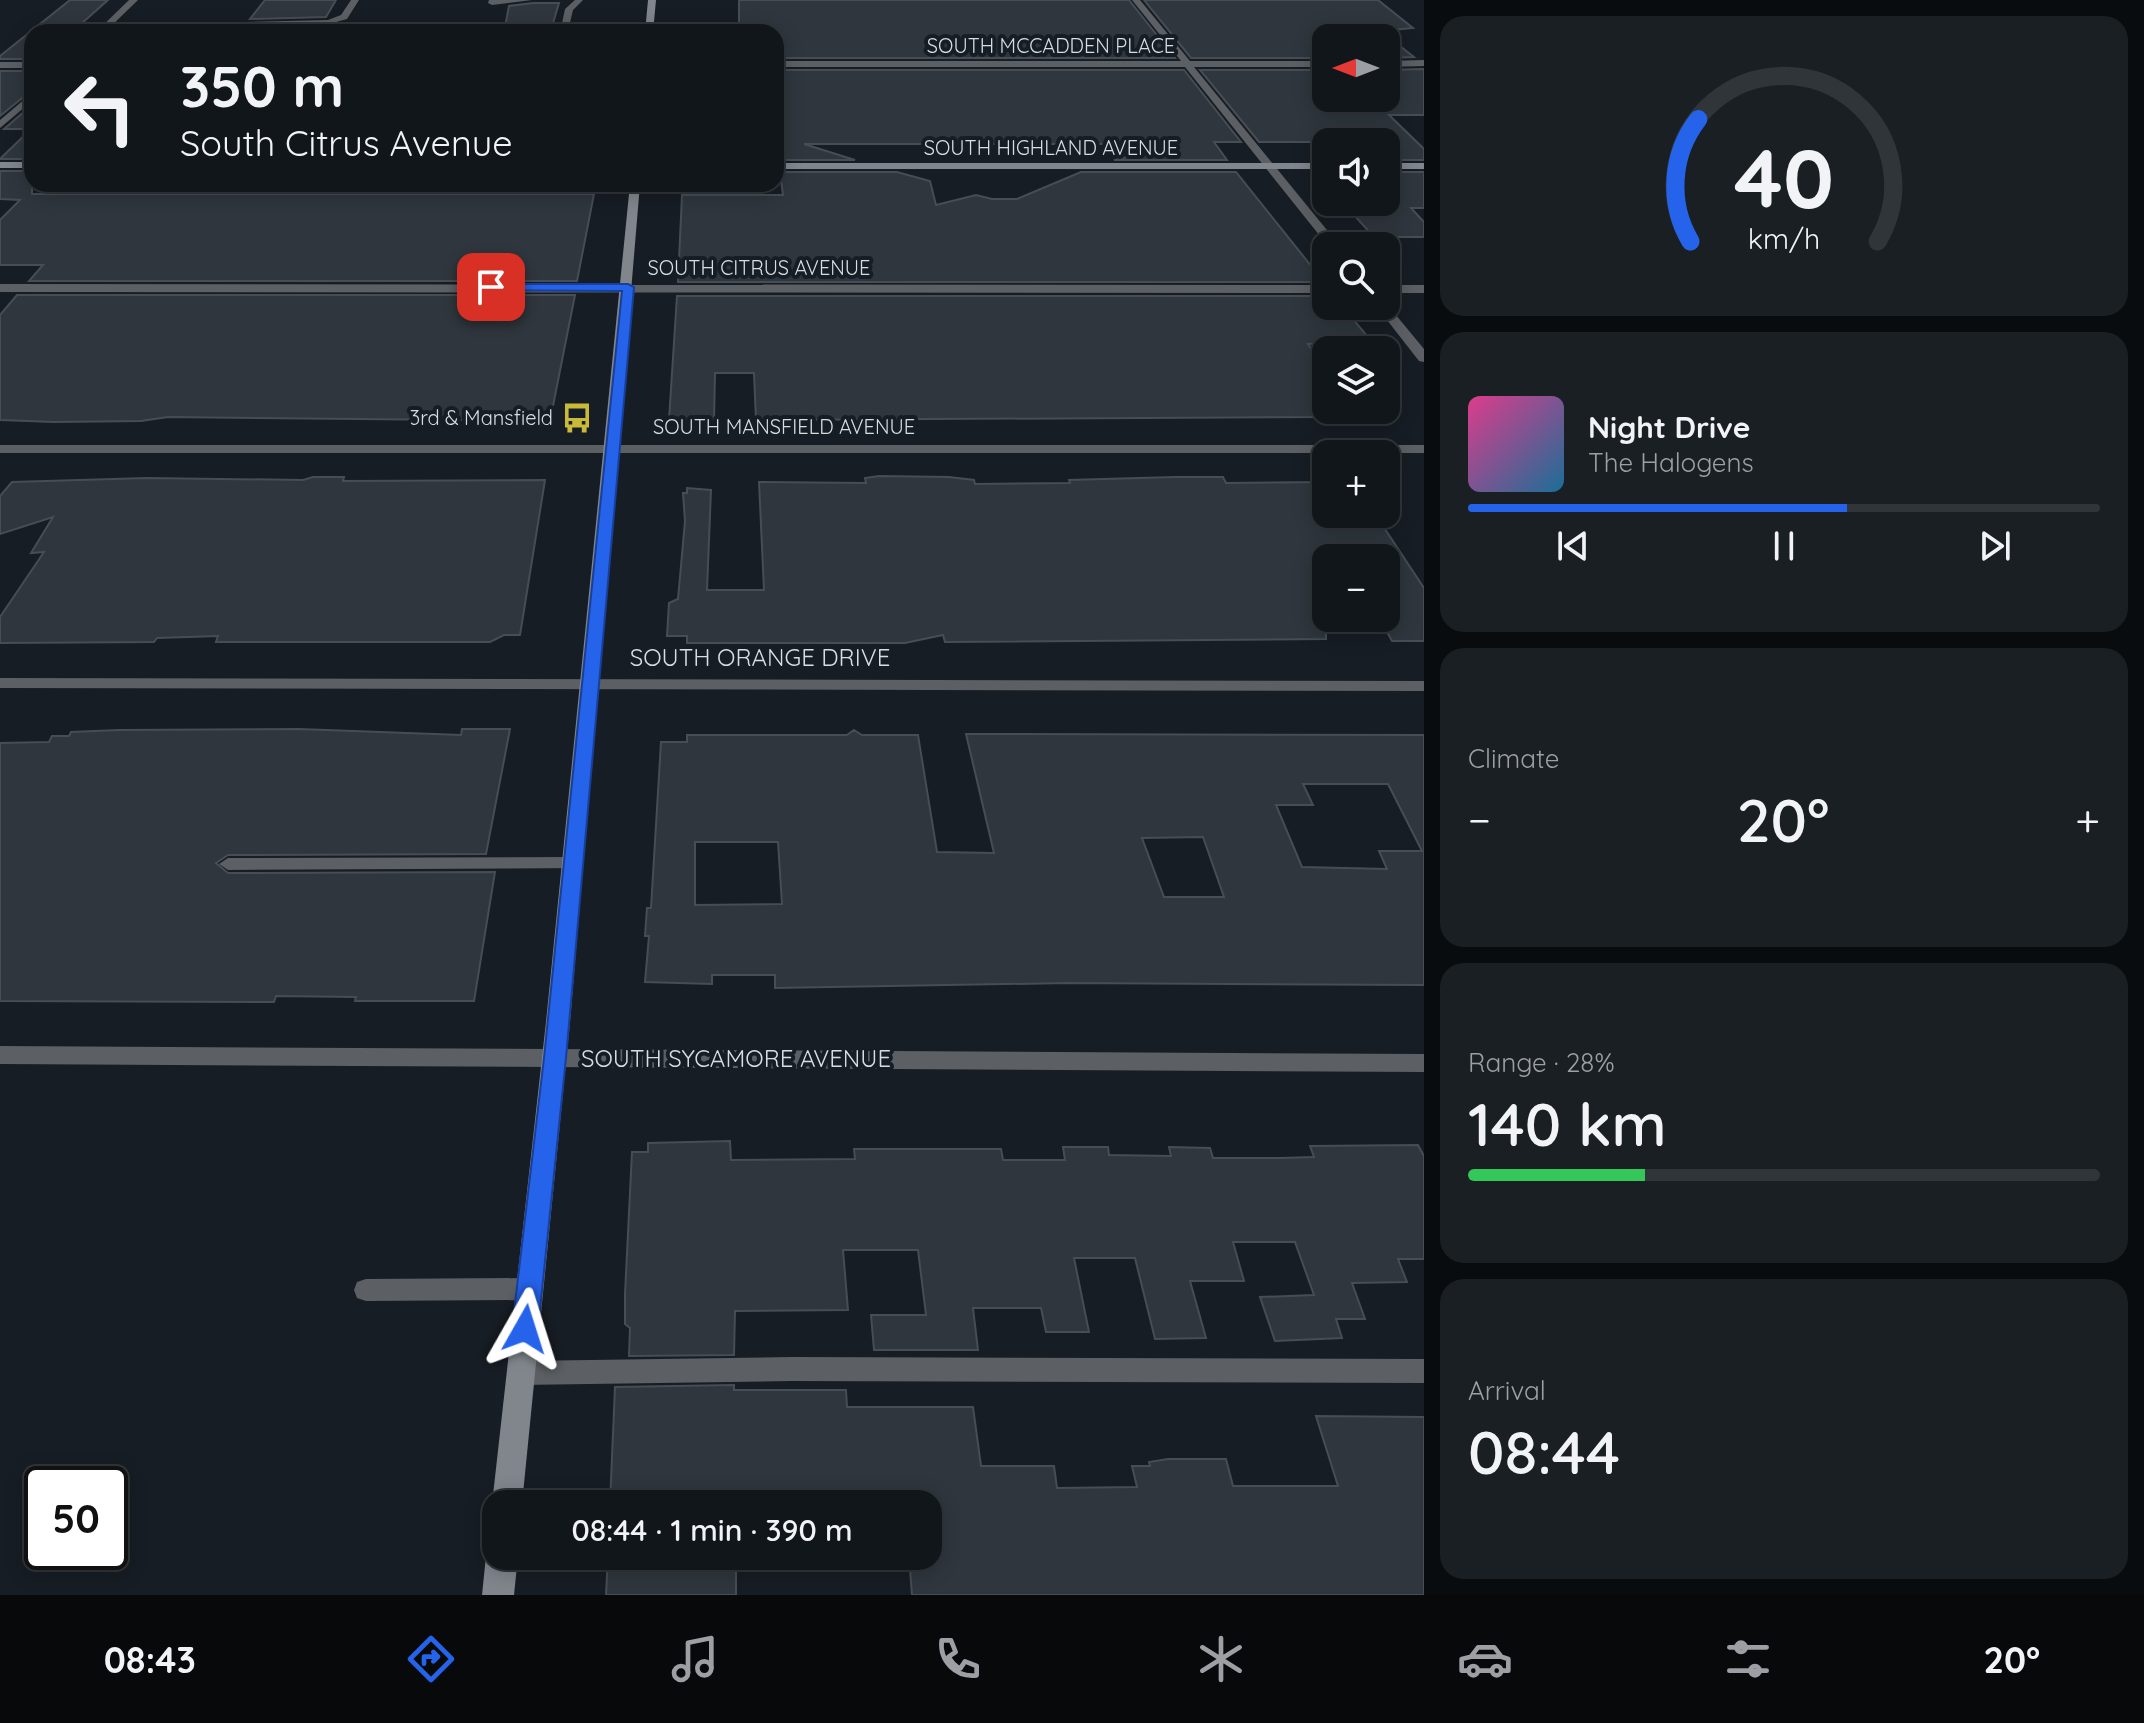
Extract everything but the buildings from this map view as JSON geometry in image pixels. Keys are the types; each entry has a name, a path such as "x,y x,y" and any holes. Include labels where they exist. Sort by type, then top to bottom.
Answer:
{"main road":[{"path":"650,24 652,0"},
{"path":"0,165 24,165"},
{"name":"SOUTH HIGHLAND AVENUE","path":"784,166 1312,166"},
{"path":"1400,166 1424,166"},
{"path":"0,177 24,177"},
{"name":"SOUTH HIGHLAND AVENUE","path":"784,177 1312,177"},
{"path":"1400,177 1424,177"},
{"path":"508,1490 555,1058 634,192"},
{"path":"498,1595 501,1570"}],"street":[{"path":"108,24 134,0"},
{"path":"1136,0 1323,232"},
{"path":"1400,64 1424,63"},
{"name":"SOUTH MCCADDEN PLACE","path":"784,64 1312,64"},
{"path":"0,65 24,65"},
{"path":"0,125 24,103"},
{"name":"SOUTH CITRUS AVENUE","path":"0,288 1312,289"},
{"path":"1400,289 1424,289"},
{"path":"1393,320 1424,358"},
{"name":"SOUTH MANSFIELD AVENUE","path":"0,449 1424,449"},
{"name":"SOUTH ORANGE DRIVE","path":"0,683 1424,686"},
{"name":"SOUTH SYCAMORE AVENUE","path":"0,1055 1424,1063"}],"lane":[{"path":"167,24 329,22 344,17 355,0"},
{"path":"493,0 492,3 500,4 528,0"},
{"path":"566,24 569,9 579,0"},
{"path":"228,864 573,863"},
{"path":"366,1290 529,1289"},
{"path":"520,1373 792,1369 1424,1371"}],"place":[{"name":"3rd & Mansfield","path":"577,418"}],"route":[{"path":"491,287 628,287 555,1058 525,1329"}]}
